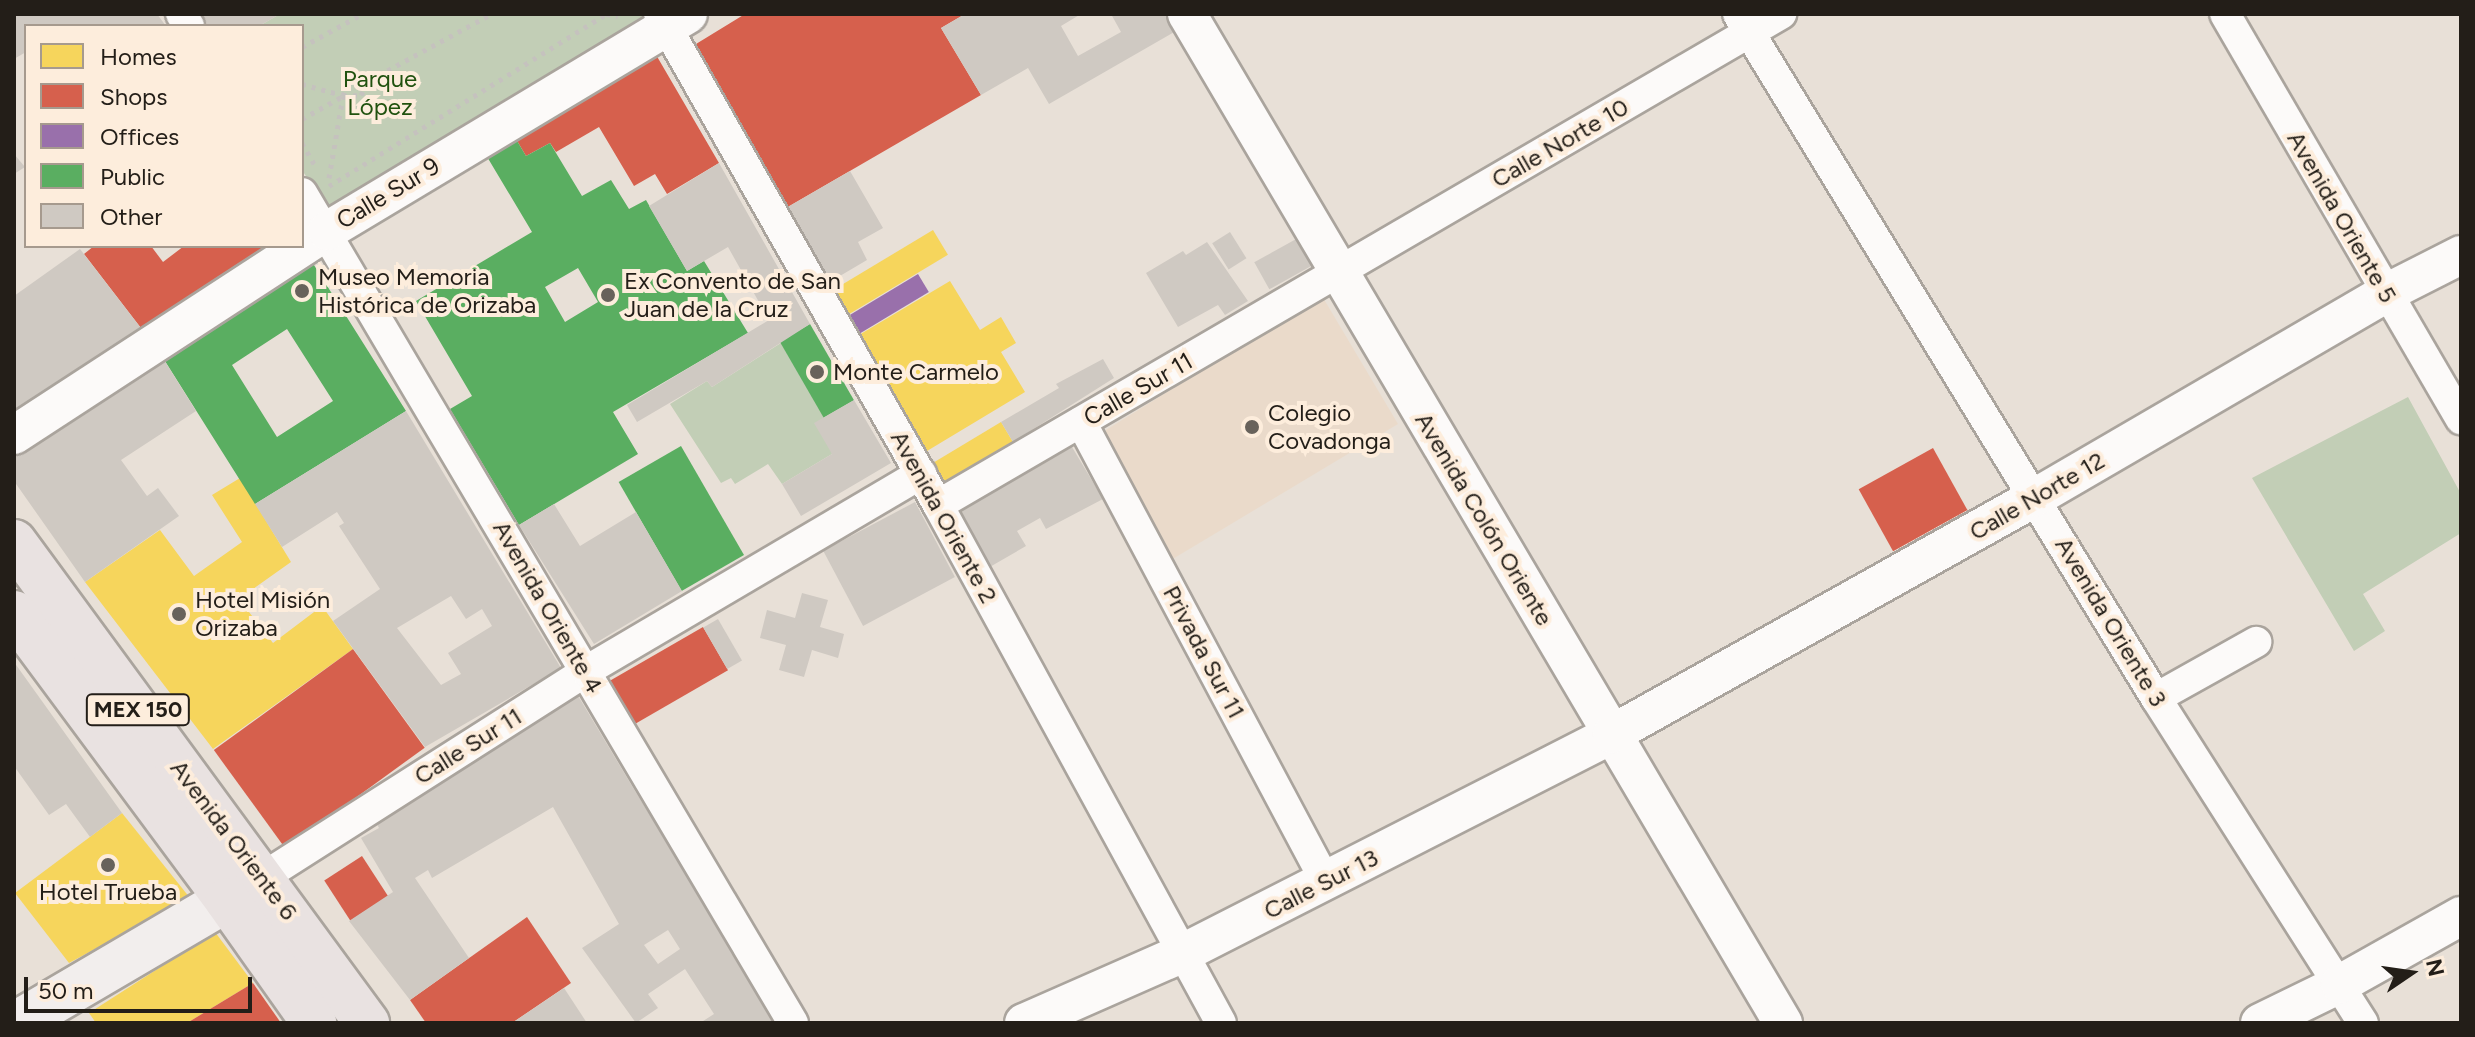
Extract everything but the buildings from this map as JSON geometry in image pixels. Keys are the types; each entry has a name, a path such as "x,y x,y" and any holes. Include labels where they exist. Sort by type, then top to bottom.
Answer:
{"main road":[{"name":"Avenida Oriente 6","path":"14,542 244,889 314,1023"},
{"name":"Avenida Oriente 6","path":"14,613 244,889 367,1023"},
{"name":"Calle Sur 11","path":"17,1023 244,889"}],"street":[{"name":"Avenida Colón Oriente","path":"1187,14 1783,1023"},
{"name":"Calle Norte 10","path":"1338,272 1743,23 1781,14"},
{"name":"Avenida Oriente 5","path":"2225,14 2461,419"},
{"name":"Calle Sur 9","path":"304,246 671,18"},
{"name":"Avenida Oriente 2","path":"671,18 1221,1023"},
{"name":"Avenida Oriente 3","path":"1743,23 2036,497 2156,698 2363,1023"},
{"name":"Avenida Oriente 4","path":"315,190 327,231 793,1023"},
{"name":"Calle Sur 9","path":"14,435 301,248"},
{"name":"Calle Norte 12","path":"1612,734 2036,497 2386,293 2461,255"},
{"name":"Calle Sur 11","path":"938,505 1338,272"},
{"name":"Privada Sur 11","path":"1081,422 1326,882"},
{"name":"Calle Sur 11","path":"244,889 586,671 921,474"},
{"path":"2156,698 2256,642"},
{"name":"Calle Sur 13","path":"1024,1023 1181,954 1612,734"},
{"path":"2260,1023 2340,984 2461,916"}],"path":[{"path":"304,46 362,14"},
{"path":"315,190 343,96 351,80 370,80 491,14"},
{"path":"315,190 606,14"},
{"path":"304,85 343,96 361,95 370,80"},
{"path":"304,118 343,96"},
{"path":"304,150 315,190"}],"shaded area":[{"name":"Colegio Covadonga","path":"1322,296 1398,424 1166,563 1103,449 1106,430"}],"green space":[{"name":"Parque López","path":"280,14 648,14 653,23 330,213 304,173 304,24 262,24"},
{"path":"781,343 824,417 832,454 782,484 768,464 735,484 731,478 721,483 670,404 707,381 712,387"},
{"path":"2408,397 2461,494 2461,533 2363,594 2385,631 2354,651 2252,478"}],"place":[{"name":"Museo Memoria Histórica de Orizaba","path":"302,291"},
{"name":"Ex Convento de San Juan de la Cruz","path":"608,295"},
{"name":"Monte Carmelo","path":"817,372"},
{"name":"Colegio Covadonga","path":"1252,427"},
{"name":"Hotel Misión Orizaba","path":"179,614"},
{"name":"Hotel Trueba","path":"108,865"}]}
